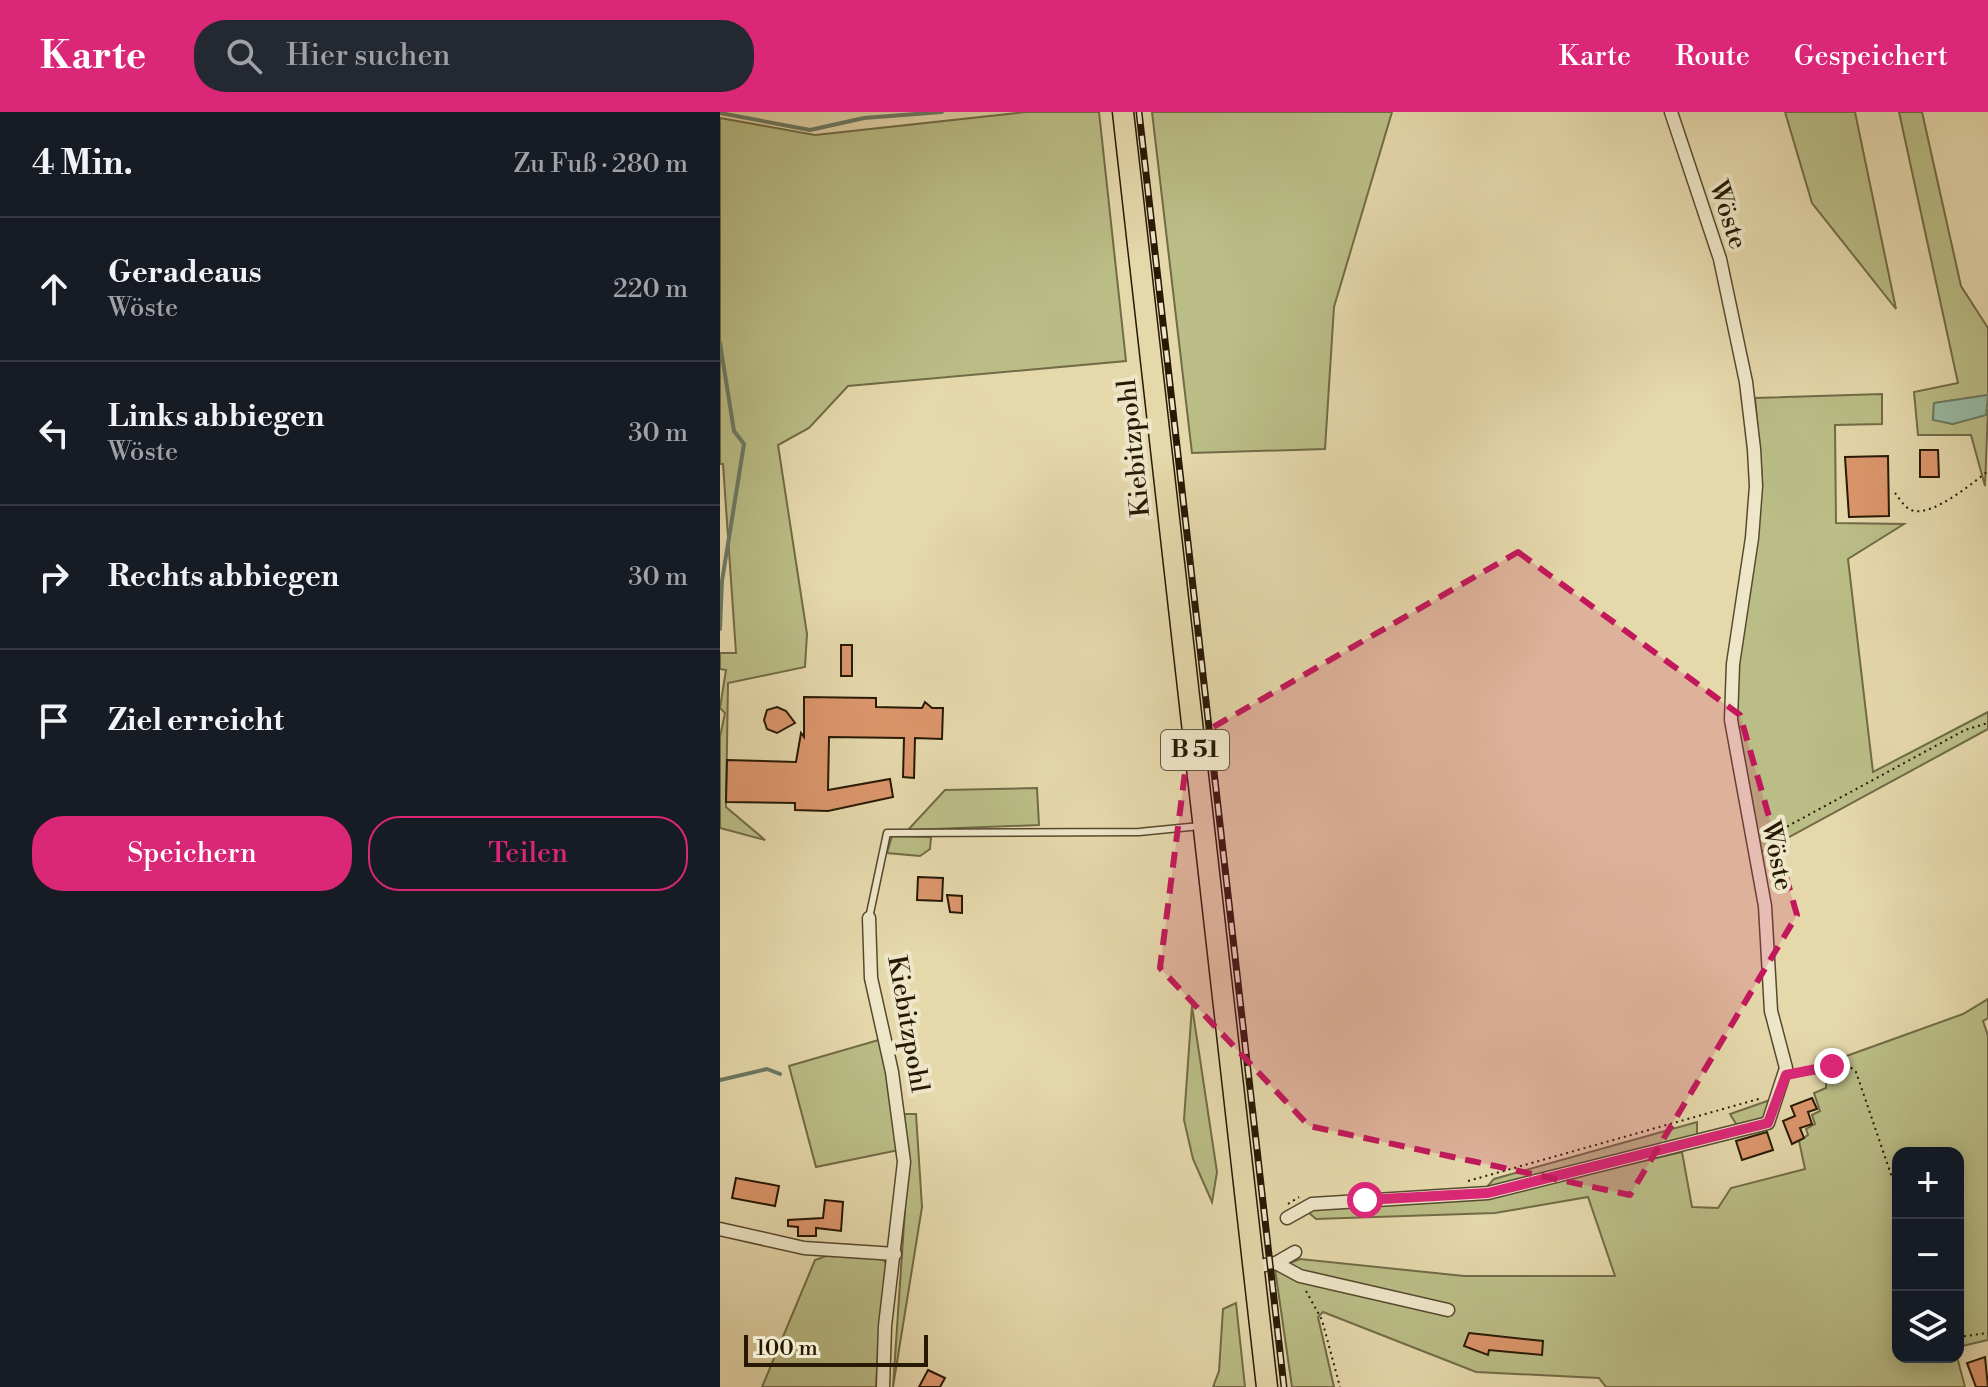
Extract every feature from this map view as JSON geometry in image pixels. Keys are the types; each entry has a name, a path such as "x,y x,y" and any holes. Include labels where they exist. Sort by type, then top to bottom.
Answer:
{"main road":[{"name":"Kiebitzpohl","path":"1123,112 1203,826 1248,1268 1267,1387"}],"street":[{"name":"Wöste","path":"1671,112 1720,259 1746,382 1756,486 1730,700 1733,747 1767,922 1767,984 1771,1011 1785,1060 1786,1075"},
{"name":"Kiebitzpohl","path":"869,918 871,978 892,1072 904,1162 885,1326 883,1387"},
{"path":"1287,1218 1312,1204 1488,1193 1768,1123 1786,1075"},
{"path":"720,1229 804,1248 895,1254"},
{"path":"1248,1268 1276,1263 1295,1252"},
{"path":"1276,1263 1300,1276 1448,1310"}],"lane":[{"name":"Kiebitzpohl","path":"869,918 887,833 1139,832 1203,826"}],"path":[{"path":"1895,493 1907,508 1924,511 1964,490 1988,471"},
{"path":"1751,846 1965,730 1988,723"},
{"path":"1786,1075 1847,1064 1856,1072 1892,1177"},
{"path":"1964,1336 1988,1333"}],"highlighted area":[{"path":"1518,552 1740,715 1797,915 1630,1195 1309,1126 1160,968 1189,741"}],"shaded area":[{"path":"1026,112 1099,112 1126,361 848,386 809,428 778,445 807,634 805,667 728,683 726,807 765,840 720,828 720,737 725,713 720,708 726,670 720,669 720,653 736,653 723,464 720,464 720,118 815,135"},
{"path":"1152,112 1392,112 1334,307 1325,449 1192,453"},
{"path":"1785,112 1855,112 1896,309 1812,203"},
{"path":"1899,112 1922,112 1961,286 1988,328 1988,395 1934,403 1933,419 1952,424 1985,415 1988,409 1985,486 1971,435 1918,435 1914,392 1958,383"},
{"path":"1882,394 1882,424 1835,425 1836,523 1904,524 1848,559 1873,772 1988,712 1988,729 1758,854 1737,733 1736,665 1762,478 1755,398"},
{"path":"1988,395 1986,415 1953,424 1933,420 1934,403"},
{"path":"1037,788 1039,825 908,830 945,790"},
{"path":"892,836 931,837 930,849 920,856 887,853"},
{"path":"1988,999 1988,1018 1983,1021 1988,1036 1988,1340 1964,1346 1964,1147 1892,1147 1892,1363 1959,1363 1965,1387 1606,1387 1599,1378 1476,1372 1323,1312 1318,1317 1334,1387 1292,1387 1275,1269 1300,1259 1464,1276 1615,1276 1588,1197 1495,1213 1316,1219 1308,1212 1323,1206 1488,1197 1682,1152 1692,1207 1718,1208 1731,1188 1805,1169 1799,1141 1808,1135 1806,1129 1815,1124 1812,1115 1820,1111 1814,1093 1826,1088 1826,1073 1844,1069 1841,1058 1963,1014"},
{"path":"1192,1006 1217,1172 1212,1202 1193,1159 1184,1120"},
{"path":"882,1039 899,1150 816,1167 789,1066"},
{"path":"1773,1099 1764,1121 1738,1127 1730,1114"},
{"path":"904,1114 916,1114 922,1207 893,1387 908,1165"},
{"path":"1697,1122 1697,1136 1486,1188 1494,1179"},
{"path":"832,1254 882,1258 889,1267 879,1333 876,1387 762,1387 815,1260"},
{"path":"1236,1303 1245,1387 1213,1387 1219,1371 1223,1309"}],"building":[{"path":"1920,450 1938,450 1939,477 1920,477"},
{"path":"1888,456 1889,516 1849,517 1845,457"},
{"path":"841,645 852,645 852,676 841,676"},
{"path":"804,697 876,698 876,707 922,708 925,702 932,708 943,708 942,739 915,738 914,778 903,777 904,738 829,737 828,790 890,779 893,797 828,811 795,810 795,803 726,802 727,760 796,762 801,733 804,737"},
{"path":"777,707 786,711 795,723 777,733 767,729 764,720 767,710"},
{"path":"918,877 943,878 942,901 917,900"},
{"path":"947,895 962,896 962,913 950,912"},
{"path":"1812,1098 1817,1109 1808,1112 1812,1124 1800,1128 1804,1138 1792,1144 1783,1121 1795,1116 1791,1106"},
{"path":"1767,1132 1773,1150 1742,1160 1736,1141"},
{"path":"736,1178 779,1186 775,1206 732,1198"},
{"path":"825,1200 843,1202 841,1231 816,1228 816,1236 798,1236 798,1227 788,1226 788,1220 823,1218"},
{"path":"1469,1333 1543,1341 1542,1355 1489,1350 1488,1355 1464,1346"},
{"path":"1985,1357 1988,1387 1976,1387 1967,1363"},
{"path":"928,1370 945,1378 940,1387 919,1387"}],"waterway":[{"path":"720,113 810,130 864,118 942,112"},
{"path":"720,343 734,431 744,444 722,581 720,629"},
{"path":"720,1080 767,1069 780,1074"}],"railway":[{"path":"1139,112 1284,1387"}],"route":[{"path":"1365,1200 1488,1193 1768,1123 1786,1075 1832,1066"}]}
